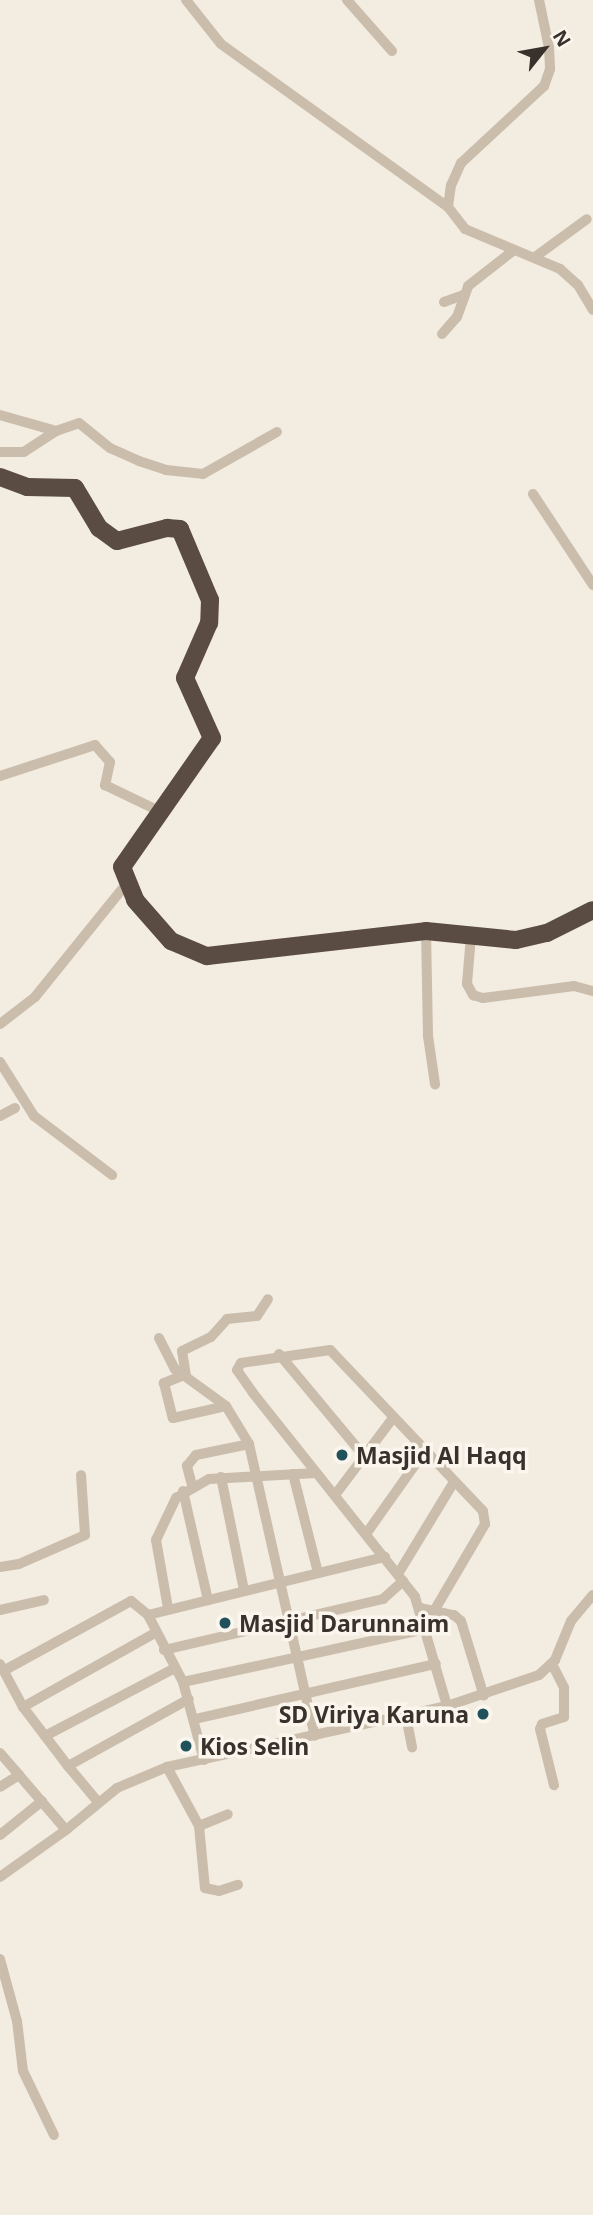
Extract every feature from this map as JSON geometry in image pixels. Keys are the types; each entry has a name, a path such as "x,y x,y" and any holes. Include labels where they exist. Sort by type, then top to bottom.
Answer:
{"highway":[{"path":"0,477 27,487 75,488 99,528 117,541 172,527 183,533 212,611 186,668 185,683 213,736 126,857 122,867 127,883 160,931 171,941 207,956 426,931 525,940 593,910"}],"street":[{"path":"186,0 221,44 448,207 465,229 534,257 569,275 593,310"},
{"path":"347,0 392,51"},
{"path":"448,207 461,163 544,86 550,69 549,48 539,0"},
{"path":"534,257 587,219"},
{"path":"442,334 457,317 463,295 472,282 514,250"},
{"path":"444,302 463,295"},
{"path":"0,415 56,431"},
{"path":"0,452 24,452 56,431 79,423 110,448 139,461 166,470 203,474 277,432"},
{"path":"533,494 593,585"},
{"path":"0,776 93,745 103,750 110,761 105,785 159,811"},
{"path":"0,1024 35,997 127,883"},
{"path":"426,931 428,1036 435,1084"},
{"path":"471,936 467,984 473,995 483,998 575,986 593,991"},
{"path":"0,1062 34,1116 112,1175"},
{"path":"0,1116 15,1108"},
{"path":"185,1375 182,1351 211,1337 227,1319 257,1316 268,1299"},
{"path":"159,1338 170,1363 226,1406 248,1444 258,1474 315,1736"},
{"path":"434,1611 486,1520 454,1482 330,1350 245,1360 237,1370 401,1577 420,1608 447,1706"},
{"path":"279,1354 365,1456"},
{"path":"185,1375 164,1383 173,1418 226,1406"},
{"path":"335,1495 393,1418"},
{"path":"208,1600 188,1488 187,1466 196,1455 248,1444"},
{"path":"366,1534 424,1452"},
{"path":"168,1608 156,1540 169,1506 188,1488 221,1478 316,1473"},
{"path":"293,1474 317,1573"},
{"path":"0,1567 19,1564 85,1535 81,1475"},
{"path":"221,1478 244,1590"},
{"path":"164,1650 383,1599 401,1577 454,1482"},
{"path":"148,1615 385,1557"},
{"path":"0,1877 66,1830 97,1802 128,1782 167,1767 447,1706 484,1696 539,1675 552,1664 571,1621 593,1595"},
{"path":"0,1610 44,1600"},
{"path":"97,1802 23,1707 2,1667 131,1601 148,1615 155,1633 183,1682 190,1699 204,1760"},
{"path":"420,1608 461,1621 484,1696"},
{"path":"183,1682 426,1629"},
{"path":"23,1707 155,1633"},
{"path":"195,1718 436,1664"},
{"path":"552,1664 564,1688 564,1717 542,1724 540,1729 554,1785"},
{"path":"45,1737 174,1668"},
{"path":"68,1766 190,1699"},
{"path":"406,1716 412,1747"},
{"path":"0,1753 66,1830"},
{"path":"167,1767 199,1826 205,1888 219,1891 238,1885"},
{"path":"0,1787 19,1775"},
{"path":"0,1835 42,1801"},
{"path":"199,1826 228,1814"},
{"path":"0,1959 17,2021 23,2071 54,2136"}],"place":[{"name":"Masjid Al Haqq","path":"342,1455"},
{"name":"Masjid Darunnaim","path":"225,1623"},
{"name":"SD Viriya Karuna","path":"483,1714"},
{"name":"Kios Selin","path":"186,1746"}]}
